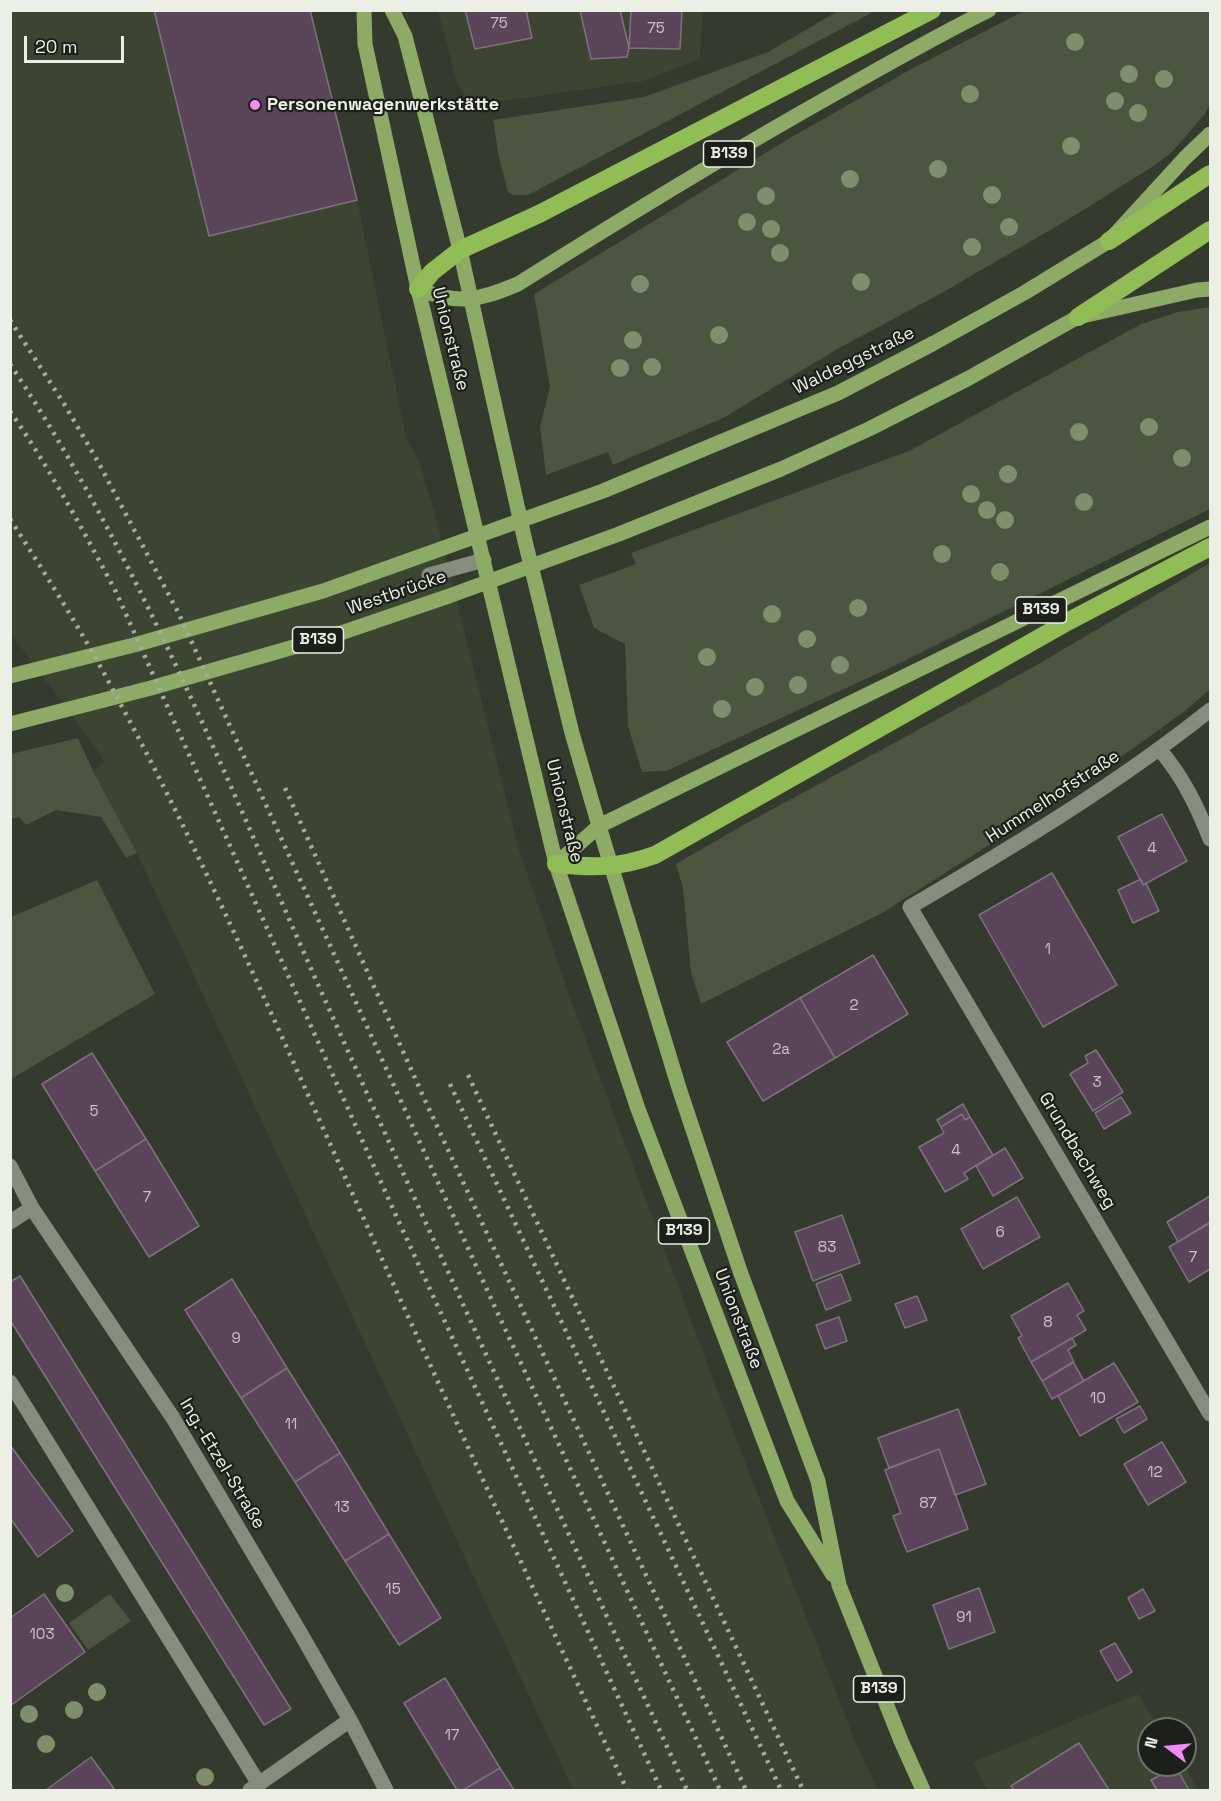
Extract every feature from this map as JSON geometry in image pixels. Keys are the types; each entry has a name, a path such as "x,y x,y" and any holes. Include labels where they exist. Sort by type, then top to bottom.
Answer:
{"highway":[{"path":"418,289 432,272 460,250 539,214 932,10"},
{"path":"1109,241 1210,174"},
{"path":"1078,317 1210,230"},
{"path":"556,864 611,867 655,855 1069,621 1210,547"}],"main road":[{"name":"Unionstraße","path":"364,10 365,44 418,289 556,864 638,1109 783,1491 839,1585 923,1791"},
{"name":"Unionstraße","path":"392,10 405,36 460,250 527,552 572,733 682,1098 740,1270 818,1481 839,1585"},
{"name":"B139","path":"418,289 438,296 471,300 495,294 518,284 772,128 989,10"},
{"name":"B139","path":"1109,241 1210,134"},
{"name":"Waldeggstraße","path":"603,491 838,393 984,315 1109,241"},
{"name":"B139","path":"1078,317 1210,289"},
{"name":"Westbrücke","path":"10,724 152,688 332,636 619,534 781,469 869,429 969,378 1078,317"},
{"name":"Westbrücke","path":"10,676 134,645 323,591 603,491"},
{"name":"B139","path":"556,864 599,826 1210,526"}],"street":[{"path":"429,575 484,560"},
{"name":"Hummelhofstraße","path":"910,907 1074,809 1160,750 1210,710"},
{"path":"1160,750 1189,791 1210,839"},
{"name":"Grundbachweg","path":"910,907 1210,1414"},
{"name":"Ing.-Etzel-Straße","path":"10,1166 32,1208 174,1418 350,1720 386,1791"},
{"path":"10,1222 32,1208"},
{"path":"10,1382 254,1787 350,1720"}],"shaded area":[{"path":"10,11 310,11 357,200 406,437 419,462 434,510 519,850 569,995 732,1429 857,1746 878,1790 573,1790 137,853 93,771 104,762 99,752 11,634"},
{"path":"438,11 703,11 700,59 643,81 489,103 477,101 464,95 457,83"},
{"path":"838,11 875,11 528,195 513,195 508,192 499,158 493,120 644,97 768,52"},
{"path":"1024,11 1209,11 1210,103 1205,114 1171,153 1149,169 1069,219 940,294 839,348 723,418 613,465 608,452 546,475 540,426 550,387 534,294 790,138 913,68"},
{"path":"1210,307 1210,509 894,666 666,771 642,772 628,726 625,644 594,628 579,585 636,564 631,553 909,451 1141,324 1178,312"},
{"path":"1210,563 1210,689 1185,711 1068,795 882,913 701,1004 691,972 683,888 676,864 1035,666"},
{"path":"78,738 137,853 126,858 101,817 56,810 26,825 19,817 11,819 11,754"},
{"path":"97,880 155,994 11,1079 11,917"},
{"path":"110,1594 131,1621 88,1650 69,1623"},
{"path":"1138,1694 1152,1717 1137,1717 1137,1777 1190,1777 1198,1790 987,1790 973,1762"}],"building":[{"name":"Personenwagenwerkstätte","path":"154,10 310,10 357,200 209,236"},
{"path":"465,10 526,10 532,38 475,49"},
{"path":"580,10 620,10 629,48 627,57 591,59"},
{"path":"631,10 682,10 680,49 629,48"},
{"path":"1162,814 1187,861 1143,885 1118,837"},
{"path":"1052,873 1117,985 1043,1027 979,915"},
{"path":"1141,879 1143,885 1146,883 1159,911 1133,923 1118,890"},
{"path":"873,955 908,1014 835,1058 800,998"},
{"path":"800,998 835,1058 763,1101 727,1042"},
{"path":"1096,1050 1123,1092 1093,1111 1070,1074 1088,1063 1085,1056"},
{"path":"92,1053 146,1139 95,1171 42,1084"},
{"path":"1121,1097 1131,1113 1104,1129 1095,1113"},
{"path":"963,1104 970,1117 965,1120 962,1114 941,1127 937,1120"},
{"path":"962,1114 965,1120 970,1117 993,1155 964,1173 968,1179 945,1192 919,1147 944,1133 941,1127"},
{"path":"146,1139 199,1226 149,1257 95,1171"},
{"path":"1005,1148 1023,1178 993,1196 976,1166"},
{"path":"1210,1196 1210,1222 1178,1242 1167,1222"},
{"path":"1017,1197 1040,1237 983,1269 961,1229"},
{"path":"842,1215 860,1263 813,1281 795,1232"},
{"path":"1210,1223 1210,1269 1189,1282 1169,1247"},
{"path":"841,1274 851,1300 826,1310 816,1284"},
{"path":"20,1276 291,1709 264,1725 10,1320 10,1282"},
{"path":"232,1279 287,1368 241,1398 185,1310"},
{"path":"1068,1283 1084,1311 1077,1315 1086,1330 1031,1362 1018,1338 1022,1336 1011,1316"},
{"path":"917,1296 927,1320 905,1328 895,1304"},
{"path":"839,1317 847,1341 825,1349 816,1325"},
{"path":"1072,1338 1076,1345 1068,1350 1074,1362 1042,1381 1031,1362"},
{"path":"1073,1362 1084,1381 1052,1399 1042,1381"},
{"path":"1114,1363 1138,1402 1080,1436 1058,1396"},
{"path":"287,1368 340,1453 295,1482 241,1398"},
{"path":"1140,1406 1147,1419 1124,1433 1116,1419"},
{"path":"958,1409 986,1484 955,1495 939,1449 889,1468 878,1438"},
{"path":"1162,1442 1186,1482 1148,1505 1124,1464"},
{"path":"10,1445 73,1531 38,1557 10,1518"},
{"path":"939,1449 968,1529 907,1552 893,1516 901,1513 885,1470"},
{"path":"340,1453 389,1534 345,1561 295,1482"},
{"path":"389,1534 441,1618 399,1645 345,1561"},
{"path":"979,1588 995,1632 949,1649 933,1605"},
{"path":"1143,1589 1155,1611 1139,1619 1128,1598"},
{"path":"44,1594 85,1652 10,1706 10,1618"},
{"path":"1115,1643 1132,1672 1117,1681 1100,1651"},
{"path":"445,1678 500,1768 463,1790 457,1790 404,1703"},
{"path":"1079,1743 1109,1790 1014,1790 1011,1786"},
{"path":"91,1757 115,1790 46,1790"},
{"path":"500,1768 514,1790 463,1790"},
{"path":"1157,1777 1182,1777 1189,1790 1157,1790 1151,1780"}],"railway":[{"path":"10,320 97,460 178,612 499,1316 720,1790"},
{"path":"10,364 56,437 99,512 176,666 408,1185 687,1790"},
{"path":"10,411 79,523 116,592 398,1220 661,1790"},
{"path":"10,519 101,668 205,870 627,1790"},
{"path":"285,788 423,1096 746,1790"},
{"path":"468,1075 803,1790"},
{"path":"450,1084 781,1790"}],"place":[{"name":"Personenwagenwerkstätte","path":"255,105"}]}
